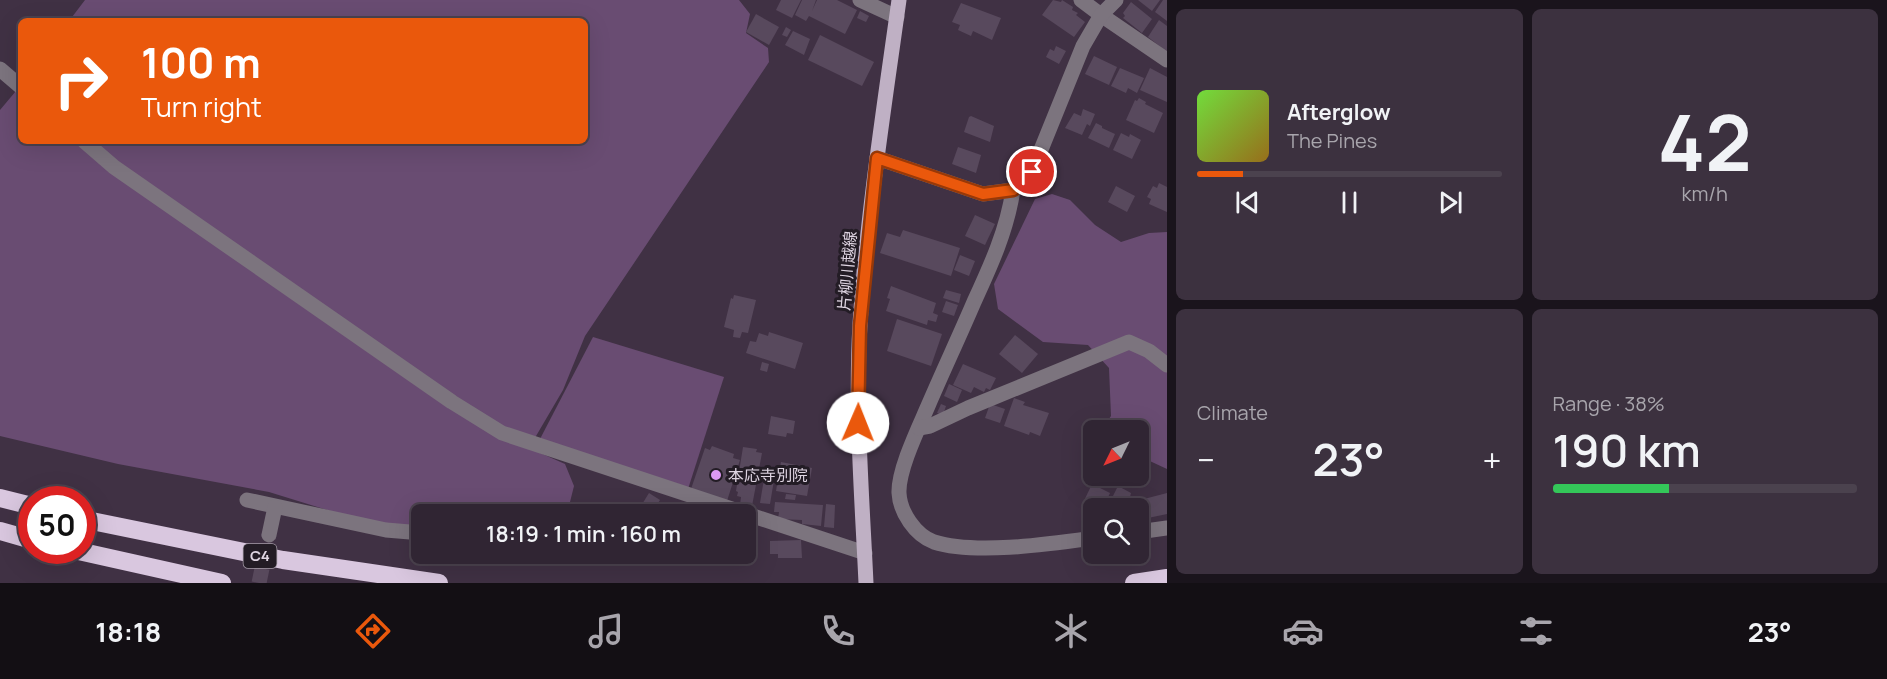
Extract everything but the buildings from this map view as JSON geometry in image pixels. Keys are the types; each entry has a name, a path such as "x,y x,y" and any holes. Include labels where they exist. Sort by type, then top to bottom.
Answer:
{"highway":[{"path":"0,498 18,503"},
{"name":"C4","path":"96,522 283,560 438,583"},
{"path":"0,531 18,536"},
{"path":"96,555 222,583"},
{"path":"1134,583 1167,578"}],"main road":[{"name":"片柳川越線","path":"866,583 858,423 860,326 877,158 899,0"}],"street":[{"path":"860,0 897,17"},
{"path":"1082,0 1167,60"},
{"path":"877,158 983,194 1013,190 1032,172 1083,46 1101,15 1116,0"},
{"path":"0,69 18,84"},
{"path":"88,144 133,181 452,402 502,433 865,553"},
{"path":"1013,190 1009,214 999,247 906,460 899,490 901,507 918,532 933,542 959,547 1042,545 1083,539"},
{"path":"919,428 930,426 968,408 1129,342 1149,351 1167,365"},
{"path":"247,500 386,530 411,532"},
{"path":"269,535 275,507"},
{"path":"1149,530 1167,528"}],"shaded area":[{"path":"85,0 739,0 750,14 746,33 768,48 769,62 585,336 563,390 529,448 565,464 574,486 570,504 411,504 411,529 353,518 269,492 118,464 0,436 0,110 18,89 18,144 588,144 588,18 71,18"},
{"path":"1052,194 1070,200 1095,225 1121,242 1149,233 1167,232 1167,469 1149,461 1149,420 1108,420 1111,416 1109,368 1088,345 1043,342 998,309 994,284 1035,199"},
{"path":"593,337 724,377 688,489 540,439"}],"tunnel":[{"path":"259,583 269,535"}],"place":[{"name":"本応寺別院","path":"716,475"}],"route":[{"path":"858,423 860,326 877,158 983,194 1013,190 1032,172"}]}
